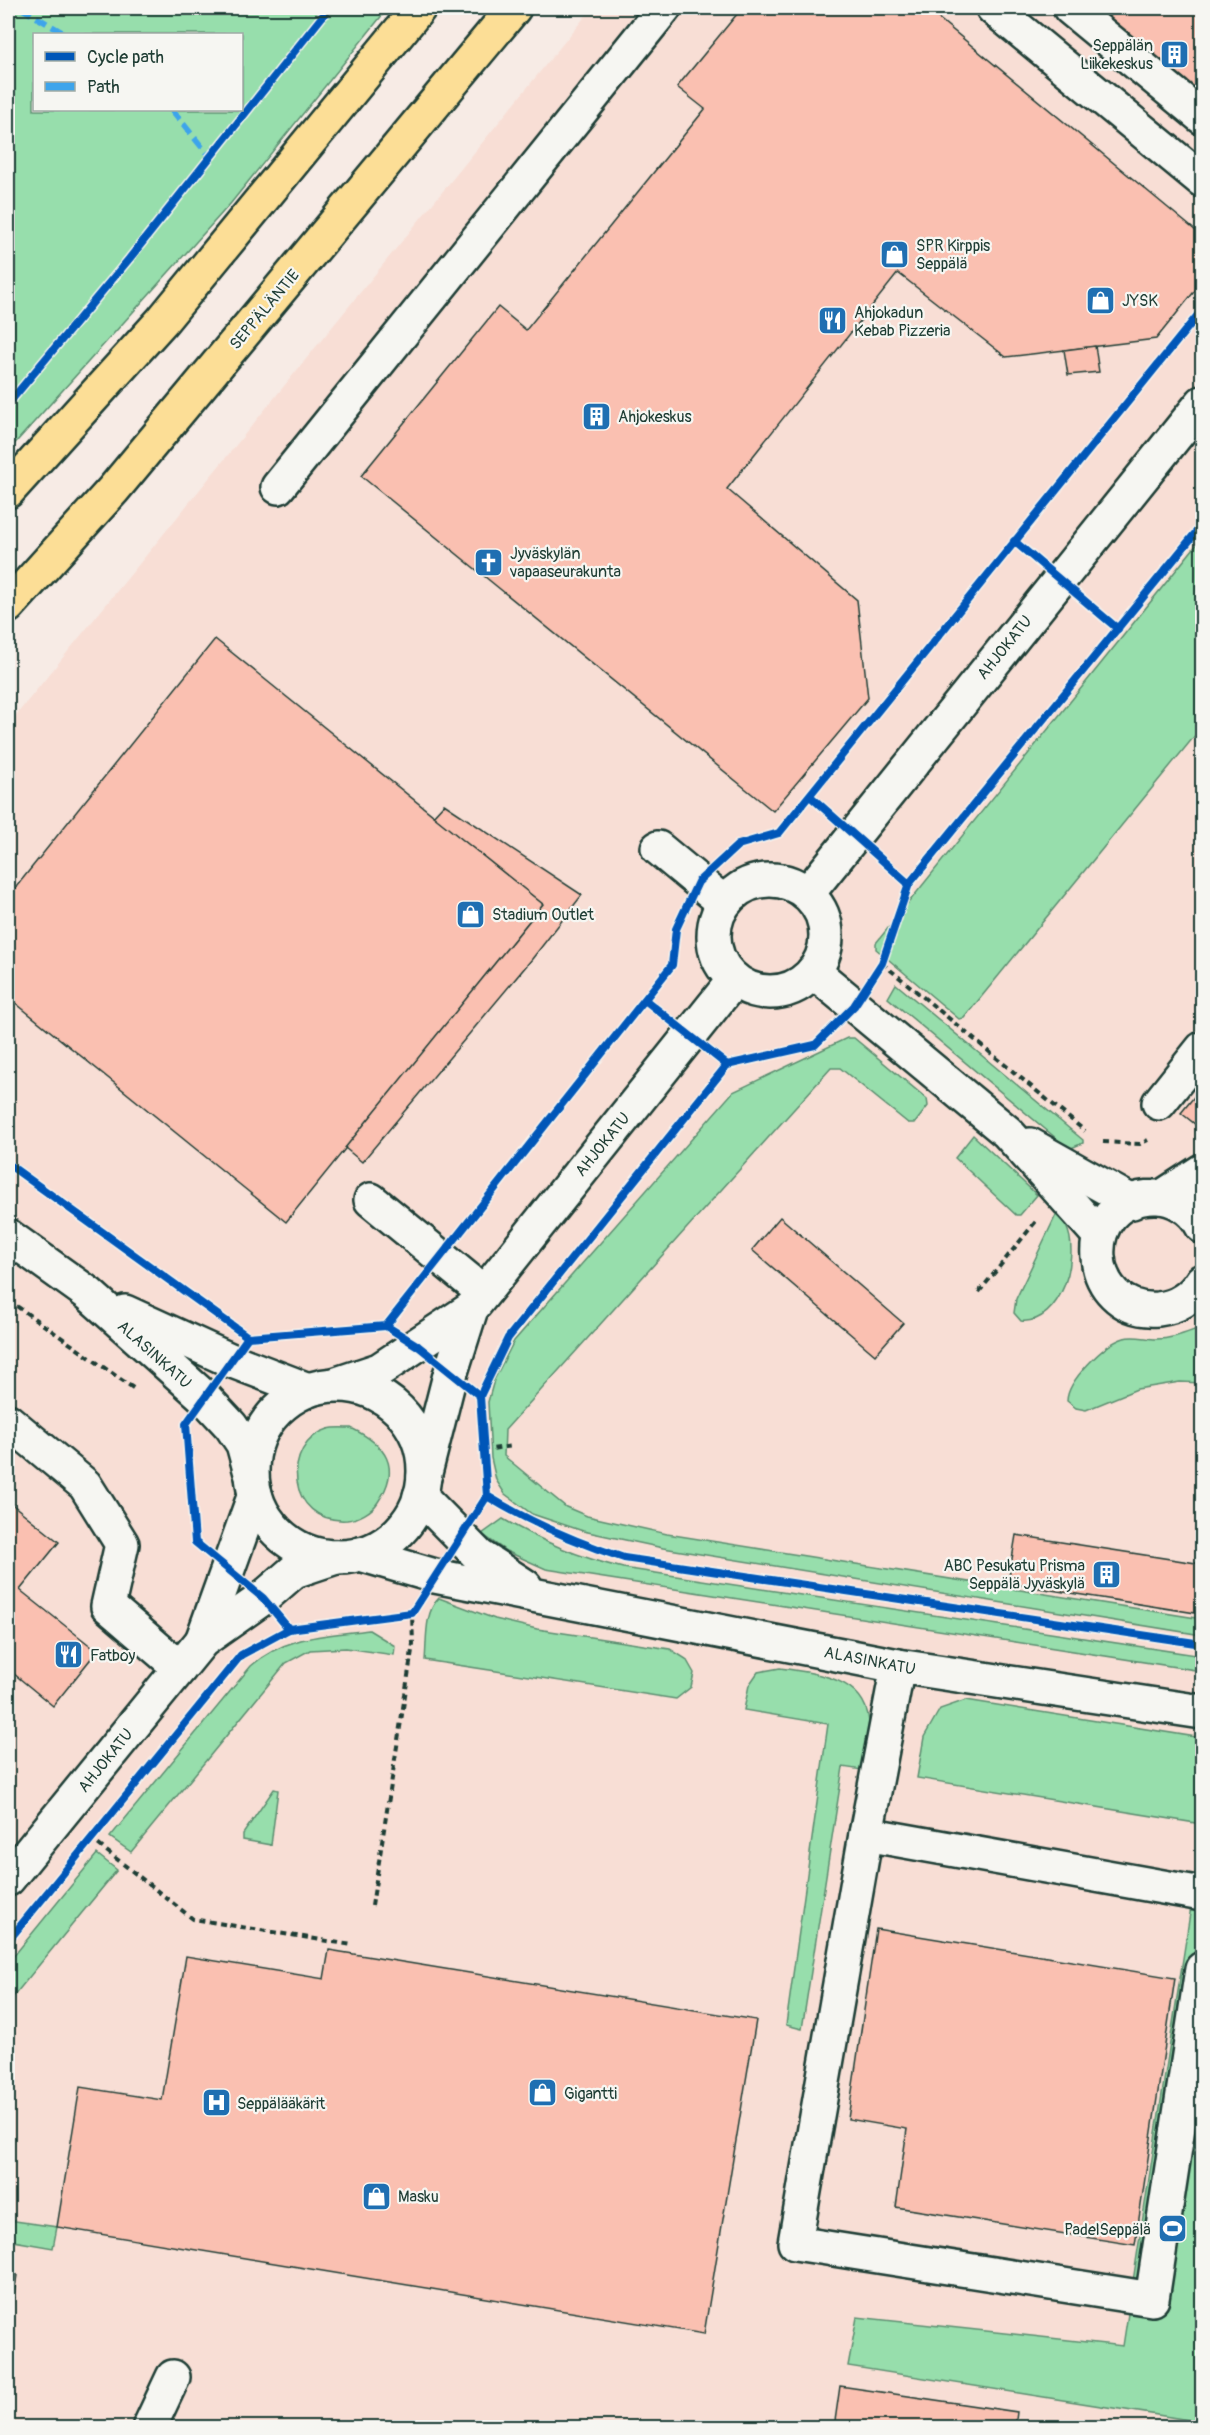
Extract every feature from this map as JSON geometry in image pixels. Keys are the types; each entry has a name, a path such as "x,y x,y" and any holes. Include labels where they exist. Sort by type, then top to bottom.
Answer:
{"main road":[{"path":"8,491 162,321 420,8"},
{"name":"SEPPÄLÄNTIE","path":"8,606 113,490 514,8"}],"street":[{"path":"278,487 663,8"},
{"path":"993,8 1203,180"},
{"path":"1070,8 1203,117"},
{"name":"AHJOKATU","path":"808,893 1203,403"},
{"path":"658,848 723,902"},
{"path":"780,879 808,893 825,921 826,948 814,972 793,988 769,993 734,980 716,956 714,925 723,902 749,883 780,879"},
{"path":"814,972 1007,1132 1100,1235"},
{"name":"AHJOKATU","path":"321,1387 379,1370 477,1301 734,980"},
{"path":"1159,1103 1203,1049"},
{"path":"1007,1132 1147,1199 1173,1200 1193,1212 1202,1223"},
{"path":"1203,1171 1147,1199 1110,1214 1100,1235 1097,1248 1099,1268 1115,1294 1127,1303 1150,1309 1189,1310 1192,1295 1203,1281"},
{"path":"371,1200 477,1301"},
{"name":"ALASINKATU","path":"8,1236 88,1294 204,1397 231,1426 243,1444 253,1486"},
{"name":"ALASINKATU","path":"88,1294 230,1360 321,1387"},
{"name":"AHJOKATU","path":"422,1486 450,1375 477,1301"},
{"path":"356,1386 375,1393 392,1404 407,1419 417,1437 423,1456 422,1486 411,1515 397,1533 380,1545 348,1555 300,1549 285,1539 272,1526 253,1486 253,1455 259,1434 272,1415 288,1400 321,1387 356,1386"},
{"path":"8,1421 85,1485 122,1544 108,1606 180,1668"},
{"name":"AHJOKATU","path":"202,1641 253,1486"},
{"name":"ALASINKATU","path":"422,1486 479,1556 540,1595"},
{"name":"AHJOKATU","path":"9,1874 202,1641 254,1605 294,1571 348,1555"},
{"name":"ALASINKATU","path":"348,1555 435,1576 898,1666 1203,1712"},
{"path":"898,1666 866,1834 795,2243 1152,2299 1203,1969"},
{"path":"866,1834 1203,1894"},
{"path":"149,2427 173,2377"}],"path":[{"path":"854,1006 882,963 886,952"},
{"path":"882,963 1089,1135"},
{"path":"8,1300 139,1391"},
{"path":"482,1440 484,1462"},
{"path":"483,1450 514,1446"},
{"path":"372,1906 413,1644 411,1613 435,1576"},
{"path":"400,1614 411,1613"},
{"path":"83,1846 98,1829"},
{"path":"90,1838 193,1920 352,1945"}],"shaded area":[{"path":"592,8 1202,8 1202,2427 8,2428 8,725"}],"green space":[{"path":"9,8 388,8 231,203 8,451"},
{"path":"1202,538 1202,727 964,1018 959,1019 876,949 876,943"},
{"path":"896,984 1083,1140 1083,1143 1069,1149 888,998"},
{"path":"847,1038 854,1038 927,1099 928,1106 915,1123 908,1123 840,1068 831,1068 505,1430 504,1456 566,1507 587,1516 667,1534 1202,1619 1202,1635 663,1548 583,1531 532,1514 505,1494 496,1480 491,1458 488,1402 494,1380 514,1341 733,1092"},
{"path":"973,1135 1037,1195 1020,1215 1016,1215 955,1158"},
{"path":"1056,1215 1065,1225 1070,1239 1069,1270 1064,1286 1057,1300 1047,1312 1035,1319 1021,1321 1014,1313 1016,1299"},
{"path":"1197,1329 1202,1330 1202,1383 1180,1382 1137,1389 1086,1410 1076,1408 1067,1401 1073,1384 1088,1364 1116,1342 1132,1337 1167,1338"},
{"path":"351,1428 381,1450 387,1458 389,1478 378,1502 368,1512 360,1517 347,1520 327,1518 312,1509 302,1497 297,1481 297,1465 303,1450 313,1437 328,1429"},
{"path":"503,1519 561,1548 623,1568 1202,1656 1202,1671 546,1569 506,1551 482,1534"},
{"path":"439,1598 495,1619 537,1629 670,1649 686,1659 694,1673 691,1687 676,1699 425,1660 429,1618"},
{"path":"369,1630 395,1646 394,1655 346,1648 310,1650 286,1663 131,1852 110,1837 251,1666 278,1648 293,1643 322,1636"},
{"path":"780,1668 811,1673 841,1682 862,1700 868,1715 869,1733 862,1770 843,1767 802,2029 786,2025 828,1724 744,1710 749,1685 758,1672"},
{"path":"966,1700 1202,1738 1202,1824 917,1778 924,1737 940,1709"},
{"path":"274,1789 278,1790 271,1845 243,1840 243,1834"},
{"name":"PadelSeppälä","path":"1202,1836 1202,2422 848,2366 857,2317 1123,2346"},
{"path":"97,1854 117,1870 8,2003 8,1963"},
{"path":"8,2220 57,2227 53,2248 8,2240"}],"building":[{"name":"Ahjokeskus","path":"742,8 926,8 1202,236 1202,282 1156,339 1006,357 898,273 727,489 857,600 868,698 773,811 361,476 498,307 526,330 705,109 677,87"},
{"name":"Seppälän Liikekeskus","path":"1089,8 1202,8 1202,100"},
{"path":"1095,346 1099,372 1068,375 1064,350"},
{"path":"215,639 543,904 286,1222 8,997 8,897"},
{"path":"444,804 582,895 532,959 362,1162 345,1148 543,904 433,816"},
{"path":"1202,1087 1202,1124 1200,1128 1181,1113"},
{"path":"780,1217 903,1323 875,1355 752,1250"},
{"path":"8,1501 59,1542 20,1590 97,1651 53,1706 8,1669"},
{"name":"ABC Pesukatu Prisma Seppälä Jyväskylä","path":"1016,1535 1202,1564 1202,1614 1008,1583"},
{"path":"876,1929 1175,1978 1135,2245 896,2207 907,2129 848,2119"},
{"path":"329,1950 756,2020 704,2334 57,2227 80,2087 162,2100 186,1956 324,1979"},
{"path":"8,2274 17,2275 8,2334"},
{"path":"840,2386 1017,2412 1015,2428 834,2428"}],"marked path":[{"path":"21,8 63,33"},
{"path":"173,111 210,157"}],"cycle path":[{"path":"8,404 129,259 329,8"},
{"path":"289,1629 263,1598 195,1542 186,1424 248,1337 386,1326 672,965 676,929 698,882 738,845 779,833 1202,310"},
{"path":"8,1941 241,1655 289,1629 412,1613 487,1496 480,1396 508,1338 727,1065 815,1045 854,1006 882,963 909,884 1202,525"},
{"path":"1014,541 1118,629"},
{"path":"810,796 909,884"},
{"path":"645,1000 727,1065"},
{"path":"8,1164 248,1337"},
{"path":"386,1326 418,1346 480,1396"},
{"path":"487,1496 554,1531 624,1558 1202,1644"}],"place":[{"name":"Seppälän Liikekeskus","path":"1174,54"},
{"name":"SPR Kirppis Seppälä","path":"895,254"},
{"name":"JYSK","path":"1101,300"},
{"name":"Ahjokadun Kebab Pizzeria","path":"833,321"},
{"name":"Ahjokeskus","path":"597,416"},
{"name":"Jyväskylän vapaaseurakunta","path":"489,562"},
{"name":"Stadium Outlet","path":"471,914"},
{"name":"ABC Pesukatu Prisma Seppälä Jyväskylä","path":"1106,1574"},
{"name":"Fatboy","path":"69,1655"},
{"name":"Gigantti","path":"543,2093"},
{"name":"Seppälääkärit","path":"216,2103"},
{"name":"Masku","path":"377,2196"},
{"name":"PadelSeppälä","path":"1172,2229"}]}
